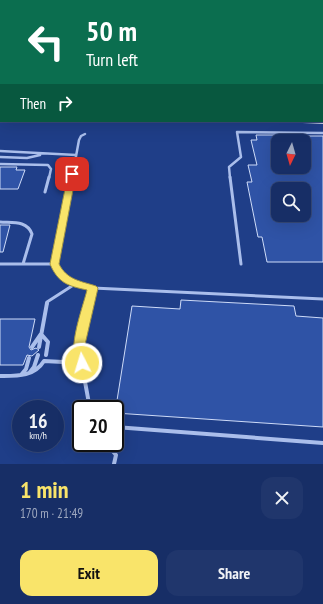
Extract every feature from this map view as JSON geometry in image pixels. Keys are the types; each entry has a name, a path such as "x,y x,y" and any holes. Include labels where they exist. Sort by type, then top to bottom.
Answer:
{"lane":[{"path":"181,0 203,0"},
{"path":"241,264 229,166 241,156 237,132 323,133"},
{"path":"85,134 80,138 54,264 59,274 75,284 93,288 323,299"},
{"path":"0,151 76,155"},
{"path":"0,157 27,158 42,154"},
{"path":"0,164 48,165 51,169 45,192"},
{"path":"0,222 26,225 31,229 32,234 23,264"},
{"path":"0,264 54,264"},
{"path":"39,347 47,302 75,284"},
{"path":"88,400 79,349 93,288"},
{"path":"32,347 41,334"},
{"path":"41,334 48,342 46,355"},
{"path":"27,374 34,367 38,355"},
{"path":"20,376 26,369 29,358"},
{"path":"0,376 20,376 27,374 38,370 44,361 82,363"},
{"path":"124,428 323,442"},
{"path":"114,452 116,455 114,464"}],"building":[{"path":"256,135 271,135 271,174 311,174 311,136 323,136 323,262 267,262 262,237 258,237 247,182 252,182 248,165 257,165 251,140 257,140"},
{"path":"0,167 17,167 16,170 25,170 18,189 0,189"},
{"path":"0,225 10,225 3,252 0,252"},
{"path":"181,300 294,306 296,316 323,318 323,427 124,414 124,400 117,400 132,306 180,309"},
{"path":"0,319 35,319 29,347 31,350 36,348 39,350 32,356 27,355 23,365 0,365"}],"route":[{"path":"72,174 60,241 54,264 59,274 66,279 75,284 93,288 79,349 82,363"}]}
